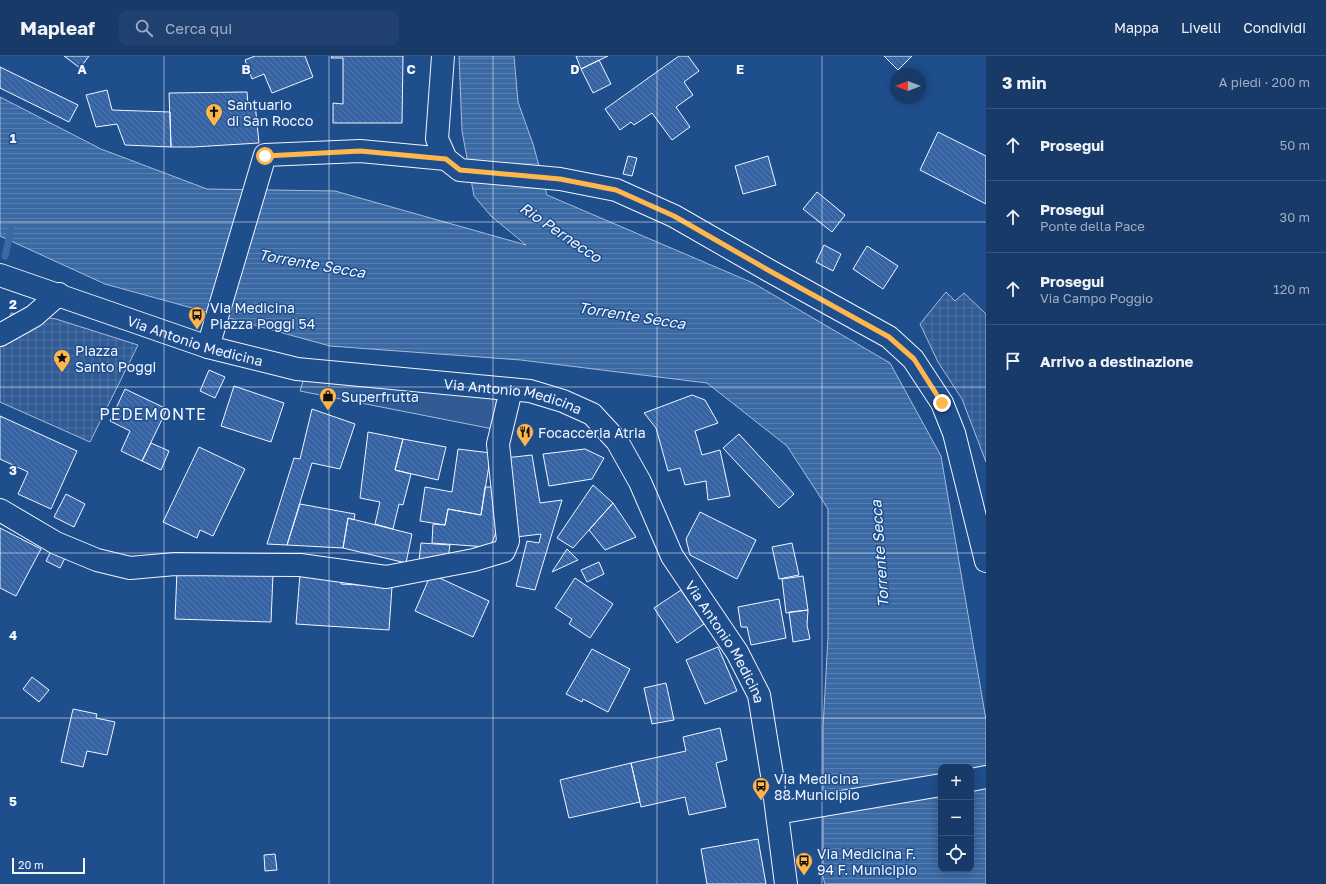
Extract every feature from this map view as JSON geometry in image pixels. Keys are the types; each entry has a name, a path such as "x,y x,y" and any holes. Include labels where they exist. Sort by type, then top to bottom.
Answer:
{"street":[{"path":"443,56 437,139 453,165"},
{"path":"209,340 265,156 360,151 560,179 616,190 674,216 889,337 914,359 942,403 954,433 986,561"},
{"name":"Via Antonio Medicina","path":"0,276 209,340 297,369 530,391 563,401 592,414 617,441 640,482 672,556 737,652 759,694 786,884"},
{"path":"0,335 34,316 59,294"},
{"path":"0,510 56,542 97,560 130,568 175,564 300,565 386,577 474,560 504,551 508,541 498,444 511,390"},
{"path":"974,779 986,777"},
{"path":"777,813 938,786"}],"shaded area":[{"path":"946,292 955,301 964,293 986,314 986,462 962,399 938,362 920,324"},
{"name":"Piazza Santo Poggi","path":"11,313 56,319 138,345 90,442 0,402 0,326 8,322"},
{"path":"304,378 497,395 493,429 300,391"}],"water":[{"path":"459,56 514,56 518,102 533,144 547,195 753,283 890,363 941,456 986,720 986,884 825,884 823,877 823,728 828,637 828,509 787,446 707,383 521,360 330,346 105,284 0,236 0,97 101,149 207,189 335,191 526,245 491,216 474,196 462,131"}],"building":[{"path":"64,56 89,56 80,68"},
{"path":"255,56 305,56 313,77 272,93 264,74 252,79 245,60"},
{"path":"332,56 403,56 402,123 333,123 333,103 343,104 343,58 331,58"},
{"path":"576,56 608,56 581,69"},
{"path":"679,56 688,56 699,71 684,82 693,95 676,107 690,127 672,140 652,113 634,125 631,122 620,130 605,109"},
{"path":"884,56 912,56 900,68 896,68"},
{"path":"599,60 611,84 593,93 581,69"},
{"path":"0,67 78,105 69,122 0,88"},
{"path":"107,90 112,110 170,112 171,147 125,145 117,124 96,127 86,95"},
{"name":"Santuario di San Rocco","path":"247,92 248,104 255,103 259,143 171,147 169,93"},
{"path":"938,132 986,156 986,204 920,170"},
{"path":"628,156 637,158 632,176 623,174"},
{"path":"768,156 776,185 743,194 735,166"},
{"path":"817,192 845,215 832,232 803,209"},
{"path":"824,245 841,254 833,271 816,262"},
{"path":"867,246 898,266 883,289 853,269"},
{"path":"209,370 225,377 215,398 200,391"},
{"path":"234,386 284,403 271,442 221,426"},
{"path":"125,389 167,409 142,461 121,451 130,431 110,421"},
{"path":"692,395 705,400 718,423 695,431 702,455 720,450 730,496 708,500 706,481 685,485 680,468 668,471 656,428 644,413"},
{"path":"312,409 355,424 340,469 312,463 287,545 267,544 294,458 300,459"},
{"path":"0,416 77,451 51,509 18,494 28,472 0,459"},
{"path":"368,432 403,439 395,470 411,474 403,505 399,504 393,529 375,524 380,502 360,498"},
{"path":"739,434 794,494 779,508 723,448"},
{"path":"403,439 446,447 438,480 395,470"},
{"path":"151,443 169,451 161,470 142,461"},
{"path":"199,447 245,469 213,536 200,530 197,538 163,522"},
{"path":"458,449 491,453 481,515 448,509 445,525 420,521 425,487 452,492"},
{"path":"585,449 604,458 592,479 549,486 543,454"},
{"path":"532,455 540,503 562,500 535,590 516,586 527,541 539,543 541,534 516,537 505,458"},
{"path":"593,485 613,503 573,548 557,538"},
{"path":"485,487 497,487 496,532 492,543 487,547 432,543 433,524 445,525 448,509 481,515"},
{"path":"66,494 85,504 74,527 54,517"},
{"path":"613,503 636,537 605,550 589,530"},
{"path":"300,504 355,514 354,520 348,518 343,548 287,545"},
{"path":"700,512 756,540 737,579 690,555 686,539"},
{"path":"348,518 412,534 406,563 343,548"},
{"path":"0,528 41,549 16,596 0,588"},
{"path":"421,543 450,545 448,558 430,557 430,561 419,561"},
{"path":"792,543 799,575 779,579 772,547"},
{"path":"567,549 578,560 552,572"},
{"path":"51,551 65,558 60,568 46,561"},
{"path":"599,562 604,574 587,582 581,570"},
{"path":"177,571 273,574 271,622 175,619"},
{"path":"300,574 341,577 341,584 392,587 389,630 296,624"},
{"path":"431,574 489,601 473,637 415,611"},
{"path":"803,576 808,610 786,613 782,579"},
{"path":"575,578 613,604 590,638 569,624 572,619 555,608"},
{"path":"681,590 704,624 677,643 654,608"},
{"path":"779,599 786,638 751,645 747,627 741,627 738,607"},
{"path":"808,610 807,625 810,639 793,642 789,612"},
{"path":"718,647 737,691 705,704 686,660"},
{"path":"592,649 630,669 608,712 583,699 582,702 566,694"},
{"path":"32,677 49,690 39,702 23,689"},
{"path":"666,683 674,720 652,724 644,688"},
{"path":"73,709 97,714 96,718 115,722 107,755 87,751 83,767 61,762"},
{"path":"720,728 727,760 716,763 726,807 689,815 685,797 641,807 631,763 686,751 683,737"},
{"path":"631,763 640,802 569,818 560,780"},
{"path":"758,839 766,884 707,884 701,849"},
{"path":"275,854 277,870 265,871 264,855"}],"waterway":[{"path":"5,256 11,231"}],"place":[{"name":"Santuario di San Rocco","path":"214,127"},
{"name":"Via Medicina Piazza Poggi 54","path":"197,330"},
{"name":"Piazza Santo Poggi","path":"62,373"},
{"name":"Superfrutta","path":"328,411"},
{"name":"Focacceria Atria","path":"525,447"},
{"name":"Via Medicina 88 Municipio","path":"761,801"},
{"name":"Via Medicina F. 94 F. Municipio","path":"804,876"}],"district":[{"name":"PEDEMONTE","path":"153,414"}],"route":[{"path":"265,156 360,151 446,159 460,170 560,179 616,190 674,216 889,337 914,359 942,403"}],"water label":[{"name":"Rio Pernecco","path":"561,232"},
{"name":"Torrente Secca","path":"312,263"},
{"name":"Torrente Secca","path":"632,315"},
{"name":"Torrente Secca","path":"879,554"}]}
